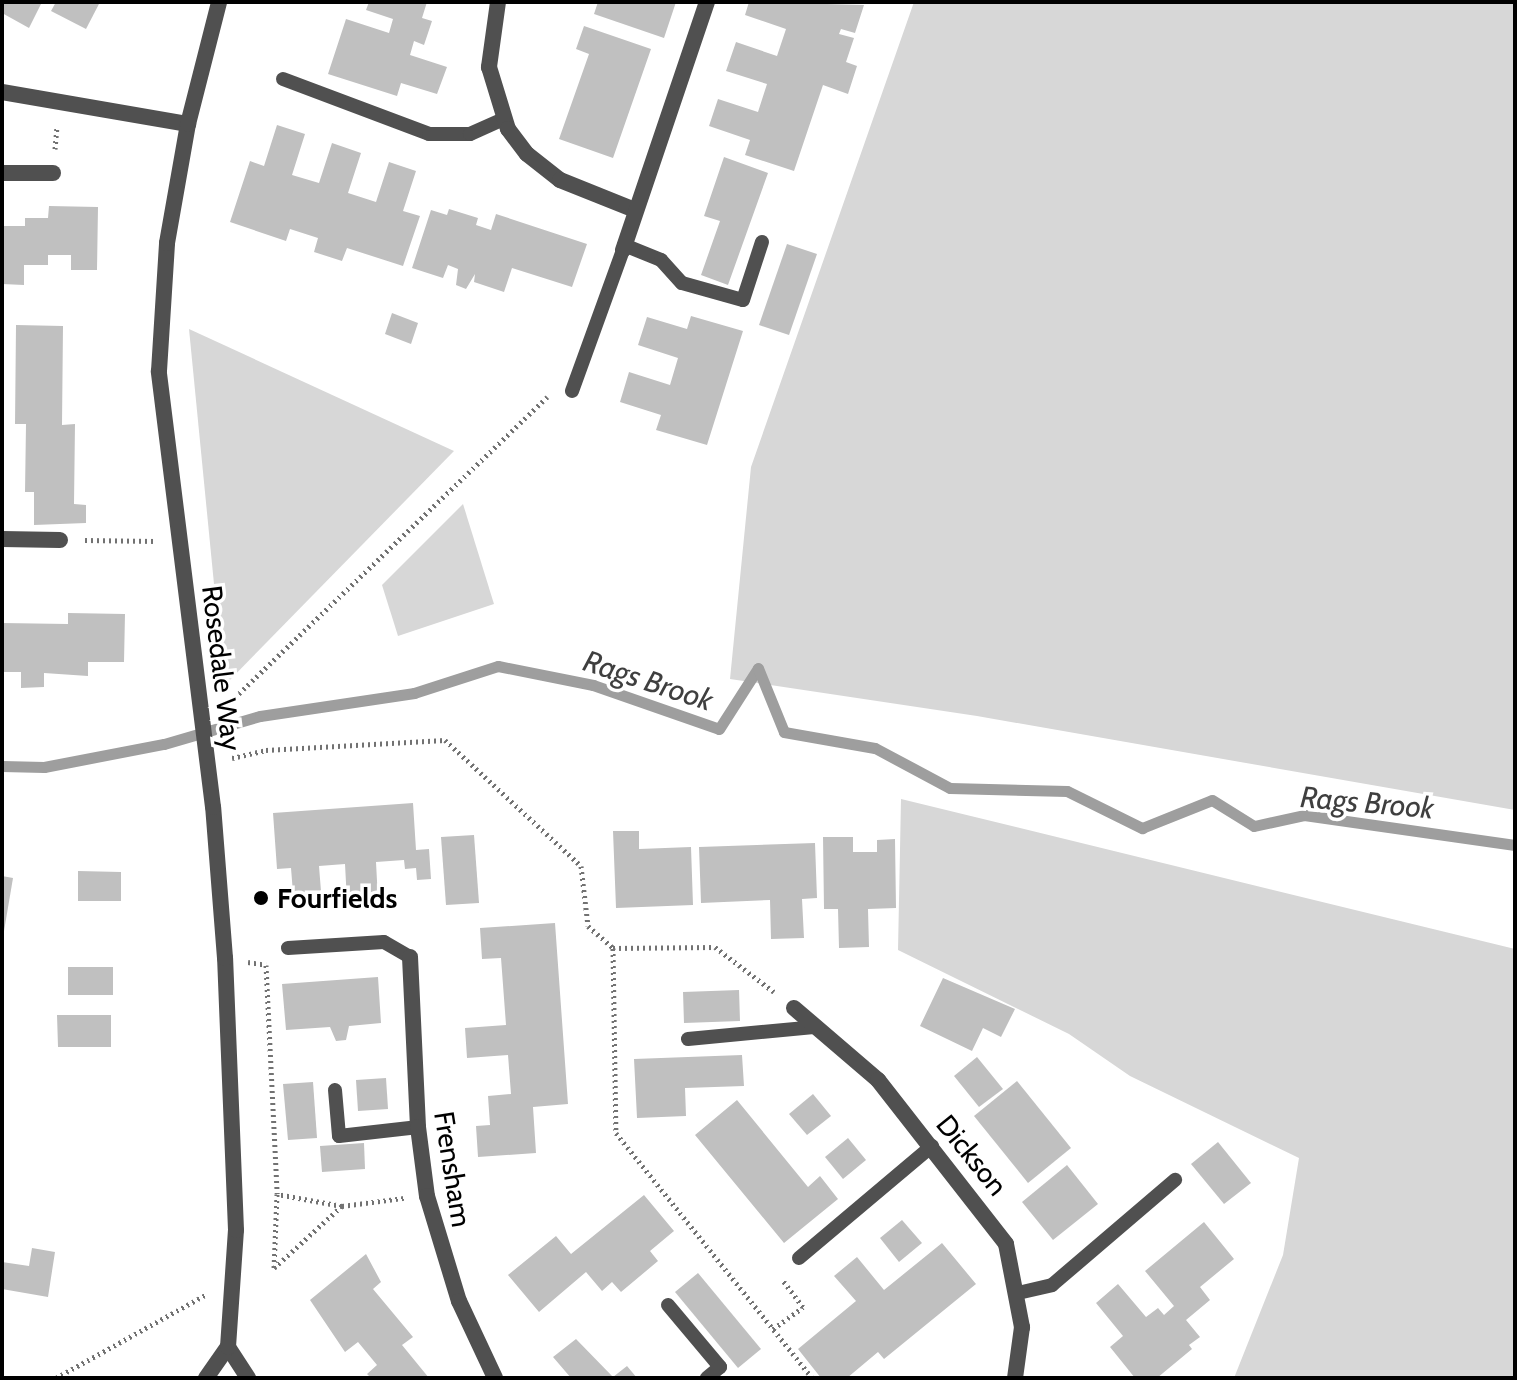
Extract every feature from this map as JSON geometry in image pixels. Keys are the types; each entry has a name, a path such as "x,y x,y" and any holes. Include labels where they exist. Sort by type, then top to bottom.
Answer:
{"street":[{"name":"Rosedale Way","path":"219,2 188,124 167,243 159,371 213,807 225,958 236,1230 228,1347"},
{"path":"498,2 489,67 504,119 527,154 560,180 635,210"},
{"path":"623,248 707,2"},
{"path":"2,92 188,124"},
{"path":"2,173 53,173"},
{"path":"2,539 60,540"},
{"name":"Frensham","path":"410,957 418,1127 427,1196 459,1301 495,1378"},
{"name":"Dickson","path":"794,1008 878,1080 1006,1244 1018,1293 1022,1327 1015,1378"},
{"path":"206,1378 228,1347 248,1378"}],"lane":[{"path":"283,79 429,134 470,134 504,119"},
{"path":"572,391 623,248 661,260 682,283 743,300 762,242"},
{"path":"288,948 384,942 410,957"},
{"path":"688,1039 816,1027"},
{"path":"335,1090 339,1136 418,1127"},
{"path":"799,1258 932,1146"},
{"path":"1018,1293 1052,1285 1175,1180"},
{"path":"668,1305 720,1367 707,1378"}],"path":[{"path":"53,173 60,102"},
{"path":"202,729 548,397 553,383"},
{"path":"60,540 180,541"},
{"path":"208,763 266,750 445,740 581,866 588,926 613,948 715,947 794,1008"},
{"path":"613,948 616,1133 812,1378"},
{"path":"225,958 266,965 277,1194 274,1268"},
{"path":"277,1194 342,1206 427,1196"},
{"path":"265,1268 274,1268 342,1206"},
{"path":"773,1329 803,1307 777,1273"},
{"path":"56,1378 205,1297 207,1282"}],"shaded area":[{"path":"914,2 1515,2 1515,810 977,716 730,679 751,467"},
{"path":"189,329 454,451 224,686"},
{"path":"463,504 494,604 398,636 382,585"},
{"path":"901,799 1515,949 1515,1378 1234,1378 1283,1255 1299,1158 1130,1076 1069,1034 898,950"}],"building":[{"path":"2,2 42,2 29,28 2,13"},
{"path":"56,2 100,2 86,29 51,11"},
{"path":"369,2 427,2 422,18 432,21 424,45 414,41 410,55 447,67 437,94 401,83 397,96 328,74 346,19 389,33 393,19 366,10"},
{"path":"598,2 676,2 664,38 594,14"},
{"path":"749,2 864,5 855,33 841,29 839,34 854,38 846,62 857,66 848,94 823,85 794,171 745,155 750,140 709,126 718,99 758,112 767,84 726,71 736,42 777,56 786,29 745,15"},
{"path":"584,26 651,49 613,158 559,139 589,54 576,49"},
{"path":"277,125 305,134 292,175 319,183 332,143 361,153 348,193 376,202 389,162 416,171 403,211 420,216 403,266 347,248 342,261 314,252 318,238 290,229 286,241 230,222 250,161 264,166"},
{"path":"724,157 768,173 728,285 701,275 720,221 704,216"},
{"path":"49,206 98,207 97,270 71,270 71,255 48,255 48,265 24,265 24,285 2,284 2,226 25,226 25,218 48,218"},
{"path":"449,209 478,218 476,225 491,230 496,214 587,244 572,287 512,268 504,292 474,282 475,274 466,289 456,285 458,269 448,265 443,278 412,268 431,210 447,215"},
{"path":"787,244 817,254 789,335 759,325"},
{"path":"392,313 418,323 411,344 385,334"},
{"path":"691,316 743,331 707,445 656,430 661,415 620,402 629,372 670,385 678,358 638,345 647,317 687,329"},
{"path":"16,325 63,326 62,425 75,424 74,504 86,505 86,523 34,525 34,492 25,492 26,424 15,424"},
{"path":"68,613 125,614 124,662 88,662 88,676 44,673 44,687 21,688 21,672 2,672 2,623 68,624"},
{"path":"413,803 416,850 429,849 431,879 417,880 416,868 405,869 404,860 376,862 378,900 347,902 345,864 319,866 322,904 294,906 291,868 277,869 273,813"},
{"path":"613,831 639,831 639,849 691,847 693,905 616,908"},
{"path":"474,835 479,903 446,905 441,837"},
{"path":"823,837 853,837 853,852 877,852 877,840 895,839 896,908 868,909 869,947 839,948 838,909 824,909"},
{"path":"815,843 817,898 802,899 804,938 771,939 770,900 701,903 699,847"},
{"path":"78,871 121,872 121,901 78,901"},
{"path":"2,876 13,878 4,931 2,931"},
{"path":"555,923 568,1104 533,1107 536,1153 478,1157 476,1126 490,1125 488,1096 511,1094 508,1055 467,1058 465,1028 506,1025 501,958 482,959 480,928"},
{"path":"68,967 113,967 113,995 68,995"},
{"path":"378,977 381,1023 349,1026 346,1040 336,1041 330,1027 286,1030 282,984"},
{"path":"943,978 1015,1009 1001,1037 983,1028 972,1051 920,1026"},
{"path":"739,990 740,1021 684,1023 683,992"},
{"path":"57,1015 111,1015 111,1047 58,1047"},
{"path":"742,1055 744,1086 685,1088 686,1116 637,1118 634,1059"},
{"path":"977,1057 1003,1089 979,1107 954,1076"},
{"path":"386,1078 388,1109 358,1111 356,1080"},
{"path":"1017,1081 1071,1148 1028,1183 974,1116"},
{"path":"313,1082 317,1138 288,1140 283,1084"},
{"path":"813,1094 831,1116 807,1135 789,1114"},
{"path":"737,1100 808,1187 820,1176 838,1199 784,1243 695,1135"},
{"path":"848,1138 866,1160 843,1179 825,1157"},
{"path":"1218,1142 1251,1183 1224,1204 1191,1164"},
{"path":"364,1143 365,1169 322,1172 320,1146"},
{"path":"1067,1165 1098,1204 1053,1240 1022,1202"},
{"path":"644,1195 674,1231 650,1251 658,1261 621,1292 612,1282 602,1291 586,1272 539,1312 508,1275 556,1236 571,1254"},
{"path":"902,1220 922,1243 899,1262 880,1238"},
{"path":"1204,1222 1234,1259 1200,1287 1210,1300 1186,1320 1200,1337 1189,1345 1192,1349 1157,1378 1135,1378 1110,1347 1123,1336 1096,1303 1118,1284 1146,1317 1158,1308 1164,1315 1174,1306 1145,1271"},
{"path":"942,1243 976,1284 884,1359 878,1352 847,1378 821,1378 798,1349 856,1301 834,1276 857,1257 884,1290"},
{"path":"32,1248 55,1252 48,1297 2,1289 2,1262 29,1266"},
{"path":"366,1254 381,1282 373,1289 413,1337 402,1345 429,1378 371,1378 367,1374 377,1365 358,1342 345,1352 310,1300"},
{"path":"698,1273 761,1349 738,1368 675,1292"},
{"path":"576,1339 613,1377 627,1366 637,1378 571,1378 553,1357"}],"waterway":[{"name":"Rags Brook","path":"2,766 44,767 164,744 260,716 414,693 498,666 593,685 719,729 758,668 784,732 875,748 950,788 1067,791 1142,828 1212,800 1254,826 1304,815 1515,845"}],"place":[{"name":"Fourfields","path":"261,898"}]}
